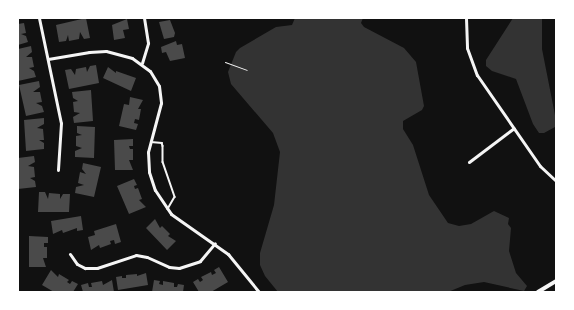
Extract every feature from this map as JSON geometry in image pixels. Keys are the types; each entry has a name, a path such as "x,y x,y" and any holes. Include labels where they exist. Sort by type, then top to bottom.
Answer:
{"street":[{"path":"39,18 61,129 58,170"},
{"path":"142,63 148,43 144,18"},
{"path":"466,18 467,48 471,62 540,166 556,181"},
{"path":"48,60 89,52 106,52 127,56 142,63 156,80 161,97 160,109 149,142 149,172 155,190 167,210 184,225 215,243 228,254 259,292"},
{"path":"469,162 514,128"},
{"path":"70,254 77,264 85,268 102,266 136,255 147,257 169,267 179,268 200,261 215,243"},
{"path":"538,292 556,282"}],"lane":[{"path":"149,142 162,143 163,146 163,162 175,197 167,210"}],"path":[{"path":"225,62 247,70"}],"shaded area":[{"path":"295,18 363,18 361,23 364,27 404,48 416,62 424,106 422,110 403,121 403,129 413,145 429,195 448,223 459,226 471,224 494,211 509,218 508,224 511,228 509,251 516,273 527,286 524,291 484,282 465,285 448,292 278,292 265,276 260,265 260,253 274,205 280,152 273,133 231,84 228,72 236,52 240,48 276,27 292,25"},
{"path":"513,18 542,18 542,49 555,115 555,127 544,133 539,133 533,124 516,79 492,71 486,66 486,60"}],"building":[{"path":"86,18 90,38 84,39 80,32 79,39 69,41 68,35 66,41 59,42 56,25"},
{"path":"127,19 129,29 123,30 125,38 114,40 112,25"},
{"path":"170,20 175,33 174,37 164,39 159,22"},
{"path":"24,23 26,33 21,34 26,36 28,42 18,45 18,24"},
{"path":"176,41 177,45 182,44 185,58 170,61 166,52 162,53 161,47"},
{"path":"31,46 32,52 26,57 32,57 34,67 29,68 34,71 36,77 18,81 18,49"},
{"path":"96,65 99,83 69,89 65,70 71,69 75,75 76,69 86,67 87,72 90,66"},
{"path":"108,67 116,73 116,71 136,78 131,91 103,78"},
{"path":"39,81 40,87 33,92 40,92 42,102 36,103 42,106 44,112 26,116 19,85"},
{"path":"91,90 93,121 74,123 73,117 80,113 74,112 73,102 78,101 73,98 72,92"},
{"path":"130,97 143,100 138,109 141,109 139,120 135,119 134,123 138,124 136,130 119,126 124,104 129,105"},
{"path":"44,118 44,124 37,128 43,129 44,140 39,140 44,143 44,149 26,151 24,120"},
{"path":"77,126 95,127 94,158 75,157 75,151 82,148 76,146 76,136 82,135 77,133"},
{"path":"133,139 133,146 129,146 130,149 133,149 133,160 129,160 133,170 115,170 114,140"},
{"path":"34,156 35,162 28,166 34,167 35,177 30,178 35,181 36,187 18,189 18,158"},
{"path":"83,163 101,167 94,197 75,193 76,187 84,185 78,183 80,172 86,174 82,169"},
{"path":"134,179 137,185 134,186 135,189 138,188 142,199 139,200 146,207 129,214 117,186"},
{"path":"39,192 45,192 48,199 49,193 60,194 60,199 63,194 70,194 69,212 38,212"},
{"path":"81,216 83,230 77,231 77,228 63,233 62,230 53,234 51,221"},
{"path":"155,219 160,228 162,226 170,234 168,236 176,241 167,250 146,228"},
{"path":"116,224 121,242 115,244 114,240 110,241 111,244 100,248 99,245 91,250 88,237 95,235 94,231"},
{"path":"29,236 48,237 48,243 44,243 44,247 47,247 47,258 43,258 46,267 29,267"},
{"path":"219,267 228,282 211,292 199,292 193,282 198,279 200,282 203,280 201,277 211,272 212,275 216,273 214,270"},
{"path":"51,270 58,277 59,274 69,280 67,282 70,284 72,281 78,284 73,292 54,292 42,285"},
{"path":"146,273 148,285 118,290 116,277 122,276 122,278 126,278 126,275 137,274 137,276"},
{"path":"112,280 114,292 83,292 81,285 88,283 89,287 92,287 91,283 102,281 103,285"},
{"path":"154,280 160,281 159,284 163,285 163,281 174,283 174,287 177,287 178,284 184,285 183,292 152,292"}]}
